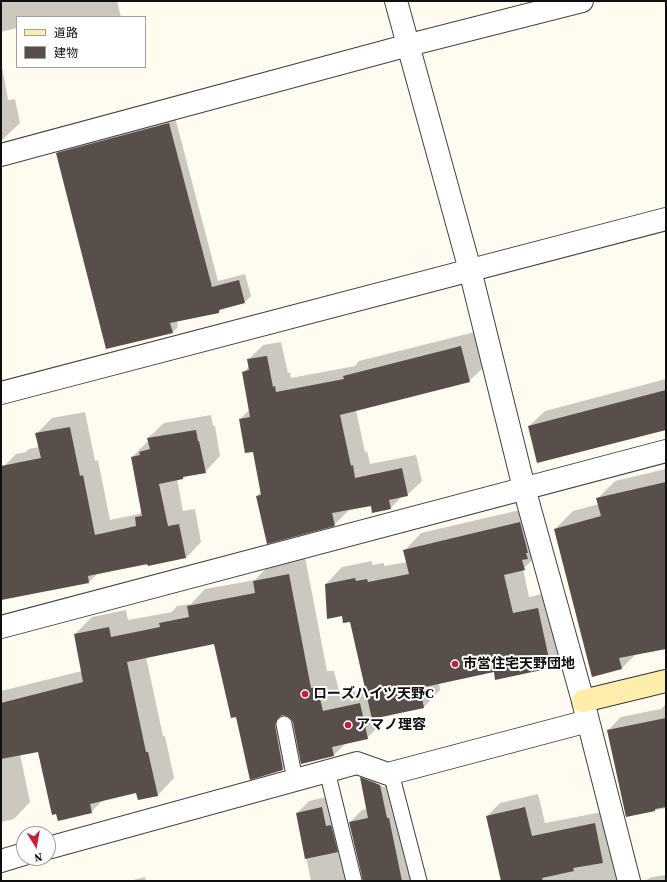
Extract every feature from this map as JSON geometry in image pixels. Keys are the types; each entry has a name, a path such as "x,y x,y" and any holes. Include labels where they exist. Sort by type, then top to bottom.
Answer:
{"street":[{"path":"396,1 470,270 524,488 586,711 629,881"},
{"path":"1,155 409,45 582,1"},
{"path":"1,393 666,219"},
{"path":"1,627 666,451"},
{"path":"56,846 357,763 388,774 586,711 666,681"},
{"path":"1,861 16,856"}],"lane":[{"path":"284,724 295,780"},
{"path":"327,771 354,881"},
{"path":"391,773 419,881"}],"building":[{"path":"169,123 212,287 239,280 245,303 219,310 219,313 170,323 173,333 106,349 56,153"},
{"path":"461,346 470,382 340,415 355,478 402,468 408,496 389,500 391,509 372,513 371,506 332,513 335,526 267,544 256,496 261,495 253,452 245,453 239,419 250,417 242,372 249,370 247,359 267,356 273,387 275,386 276,392 344,379 343,376"},
{"path":"666,390 666,430 537,463 528,426"},
{"path":"70,427 80,476 83,475 95,535 136,526 135,517 142,516 131,457 140,455 139,452 150,449 147,438 196,430 206,473 183,477 183,479 159,484 168,526 179,524 186,558 88,576 89,583 1,600 1,466 41,458 35,433"},
{"path":"666,482 666,649 619,658 622,669 592,677 554,529 601,516 596,498"},
{"path":"520,522 528,553 526,553 528,559 522,560 525,570 504,575 513,613 538,608 551,668 495,680 494,672 420,688 424,708 372,719 350,622 343,623 342,616 327,619 325,584 355,578 356,581 367,579 368,582 409,574 403,550"},
{"path":"289,574 311,688 317,687 323,711 360,703 368,739 332,747 334,756 301,764 293,722 287,716 282,715 278,718 275,725 283,770 250,780 236,717 231,718 214,644 127,662 146,752 148,752 158,796 138,800 136,793 90,804 92,813 58,821 56,814 52,815 38,752 1,759 1,703 83,682 74,634 109,627 111,637 160,627 159,623 189,617 187,606 255,593 253,581"},
{"path":"666,718 666,807 655,809 655,811 626,817 607,730"},
{"path":"360,777 380,785 387,818 389,818 402,881 363,881 349,822 368,818"},
{"path":"322,807 326,826 331,825 338,852 305,859 296,813"},
{"path":"525,807 532,836 595,823 603,863 573,868 574,871 542,878 543,881 501,881 486,816"}],"place":[{"name":"市営住宅天野団地","path":"455,664"},
{"name":"ローズハイツ天野C","path":"305,694"},
{"name":"アマノ理容","path":"348,725"}]}
